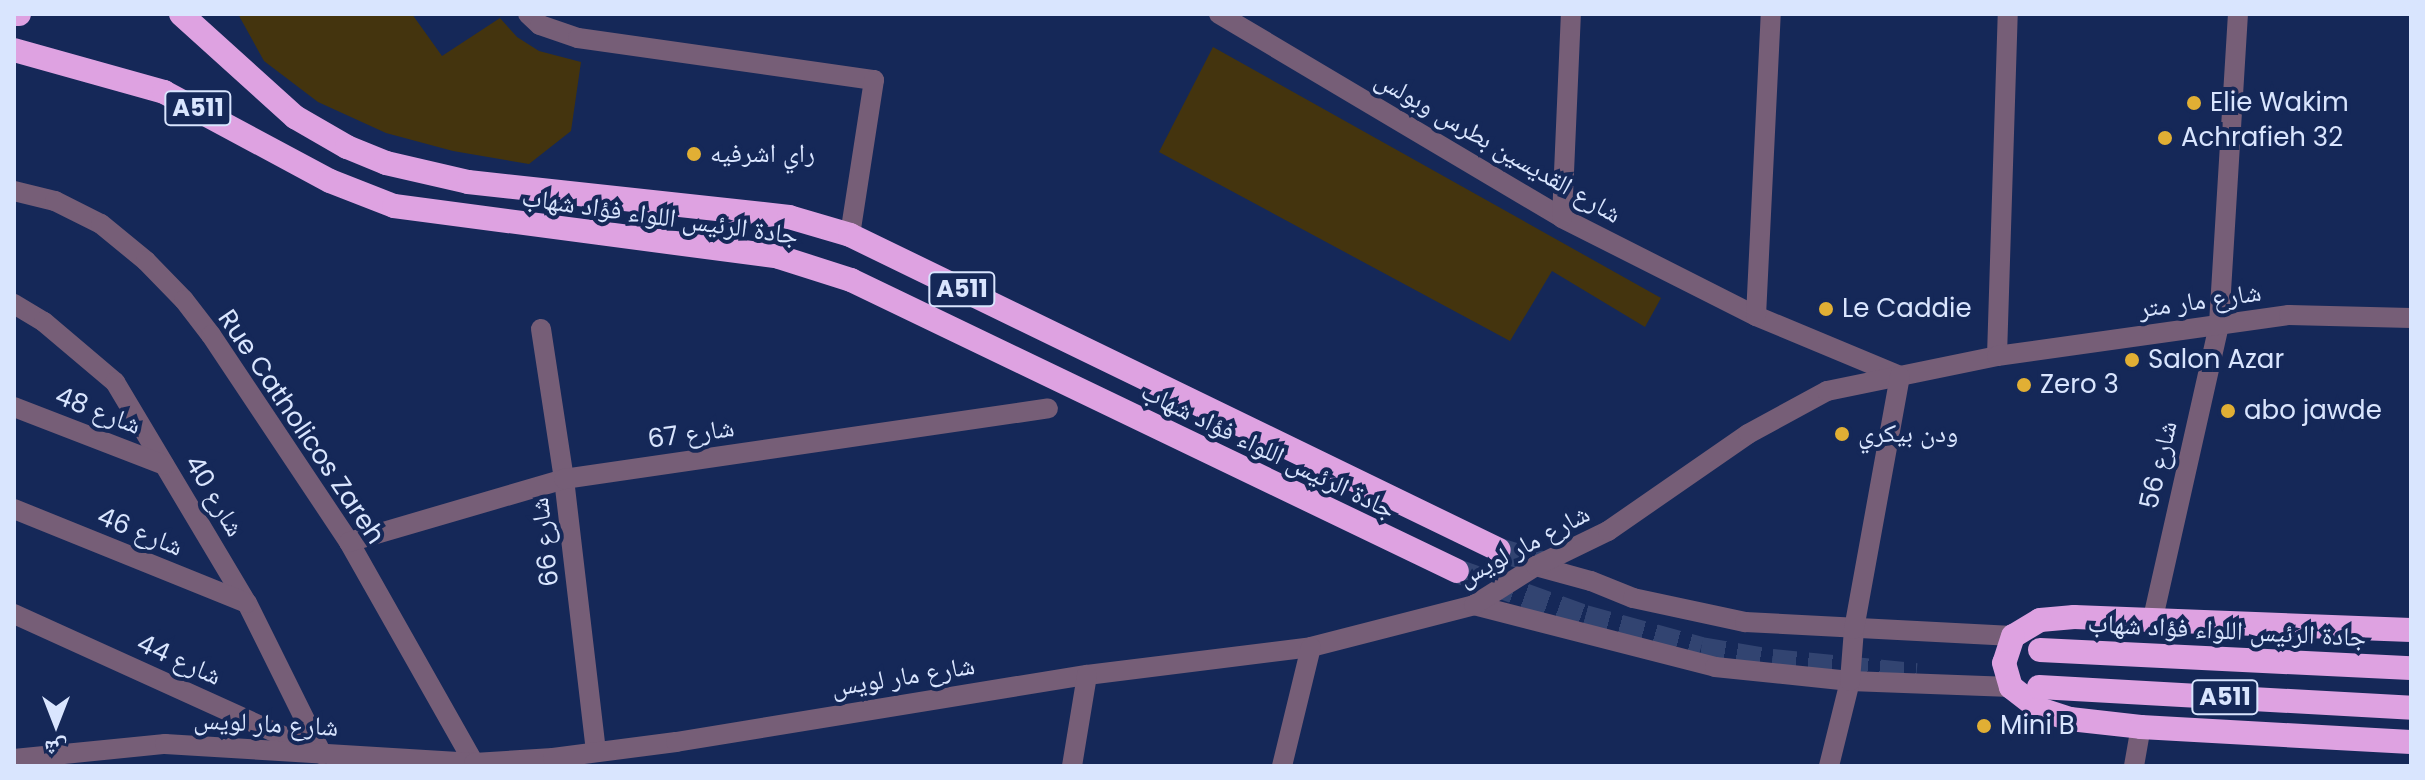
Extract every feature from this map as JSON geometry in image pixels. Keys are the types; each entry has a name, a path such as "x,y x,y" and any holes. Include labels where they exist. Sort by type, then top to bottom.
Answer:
{"highway":[{"name":"جادة الرئيس اللواء فؤاد شهاب","path":"181,14 295,117 347,147 386,163 468,182 789,217 850,235 1499,550"},
{"name":"جادة الرئيس اللواء فؤاد شهاب","path":"14,50 164,92 330,181 394,206 779,257 851,280 1457,571"},
{"path":"2411,630 2153,618 2040,620 2013,636 2004,663 2011,687 2039,709 2070,719 2141,727 2411,742"},
{"name":"جادة الرئيس اللواء فؤاد شهاب","path":"2040,650 2411,668"},
{"name":"A511","path":"2039,687 2411,708"}],"street":[{"path":"528,14 540,25 578,38 874,80 850,235"},
{"path":"1562,218 1571,14"},
{"path":"1756,316 1771,14"},
{"path":"1997,356 2008,14"},
{"name":"شارع 56","path":"2153,618 2219,324 2238,14"},
{"name":"شارع القديسين بطرس وبولس","path":"1227,16 1562,218 1756,316 1900,376"},
{"name":"Rue Catholicos Zareh","path":"14,191 55,201 101,224 146,261 184,300 211,335 349,542 474,763"},
{"name":"شارع 40","path":"14,304 44,322 115,382 247,603 322,754"},
{"name":"شارع مار متر","path":"1900,376 1997,356 2289,315 2411,318"},
{"name":"شارع 66","path":"541,329 564,479 596,750"},
{"path":"1829,766 1850,681 1854,629 1900,376"},
{"name":"شارع مار لويس","path":"14,759 165,744 474,763 554,762 596,750 676,742 1087,675 1311,647 1474,605 1536,566 1608,531 1748,434 1827,391 1900,376"},
{"name":"شارع 48","path":"14,407 164,465"},
{"name":"شارع 67","path":"349,542 564,479 1048,408"},
{"name":"شارع 46","path":"14,509 247,603"},
{"path":"1536,566 1633,598 1731,619 1854,629 2013,636"},
{"path":"1474,605 1715,667 1850,681 2011,687"},
{"name":"شارع 44","path":"14,614 322,754"},
{"path":"1282,766 1311,647"},
{"path":"1072,766 1087,675"},
{"path":"2134,766 2141,727"},
{"path":"165,744 166,766"}],"shaded area":[{"path":"238,14 412,14 442,56 500,18 517,37 539,51 581,62 571,131 529,164 453,151 386,133 318,102 264,61"},
{"path":"1213,47 1661,298 1645,327 1552,271 1510,341 1159,152"}],"tunnel":[{"path":"1499,550 1558,568"},
{"path":"1457,571 1585,617 1701,649 1772,661 1916,675"}],"place":[{"name":"Elie Wakim","path":"2194,103"},
{"name":"Achrafieh 32","path":"2165,138"},
{"name":"راي اشرفيه","path":"694,154"},
{"name":"Le Caddie","path":"1826,309"},
{"name":"Salon Azar","path":"2132,360"},
{"name":"Zero 3","path":"2024,385"},
{"name":"abo jawde","path":"2228,411"},
{"name":"ودن بيكري","path":"1842,434"},
{"name":"Mini B","path":"1984,726"}]}
